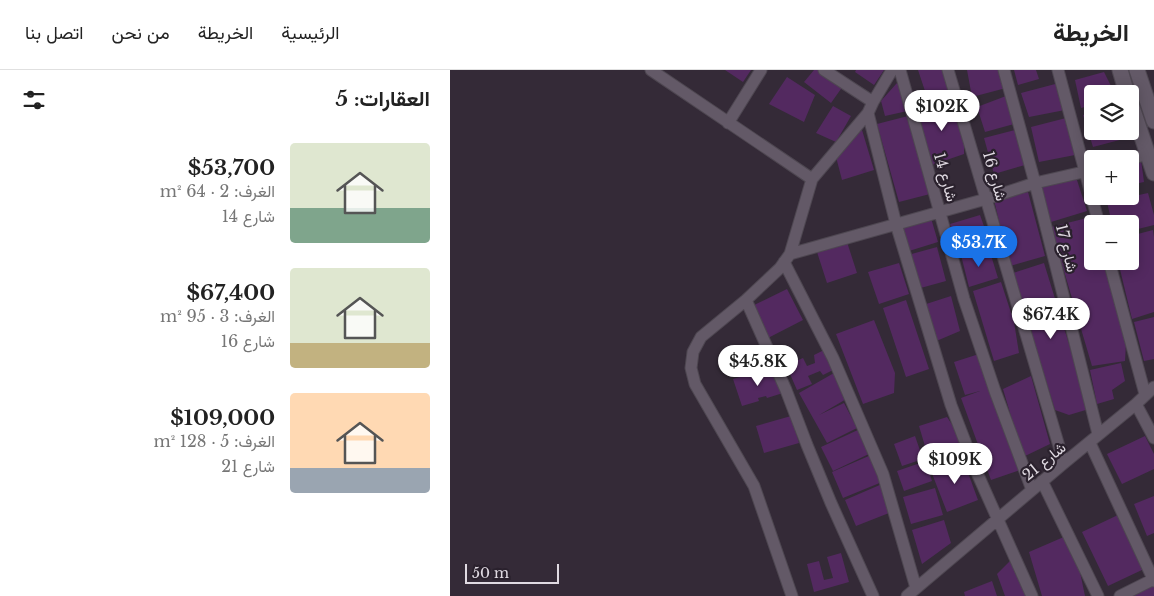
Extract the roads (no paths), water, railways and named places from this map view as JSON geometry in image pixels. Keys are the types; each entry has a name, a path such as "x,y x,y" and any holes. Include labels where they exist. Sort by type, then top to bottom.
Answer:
{"street":[{"path":"650,70 812,179"},
{"path":"728,123 761,70"},
{"path":"824,70 870,108 896,224 951,405 978,475 1032,596"},
{"path":"792,596 754,486 695,384 691,368 694,352 701,337 746,300 780,268 787,258 812,179 870,108 892,70"},
{"name":"شارع 14","path":"900,70 967,308 995,391 1032,490"},
{"name":"شارع 16","path":"948,70 1064,463"},
{"name":"شارع 17","path":"1004,70 1036,183 1098,434"},
{"path":"1058,70 1084,155"},
{"path":"1120,70 1125,85"},
{"path":"1136,70 1154,121"},
{"path":"1139,128 1154,173"},
{"path":"1139,156 1148,154"},
{"path":"787,258 1036,183 1084,172"},
{"path":"787,258 883,474 912,592"},
{"path":"1112,270 1149,390"},
{"path":"746,300 786,390 831,502 873,596"},
{"name":"شارع 21","path":"912,592 1136,404 1149,390"},
{"path":"1136,404 1154,438"},
{"path":"1090,443 1154,580 1120,596"},
{"path":"1042,481 1098,596"}]}
